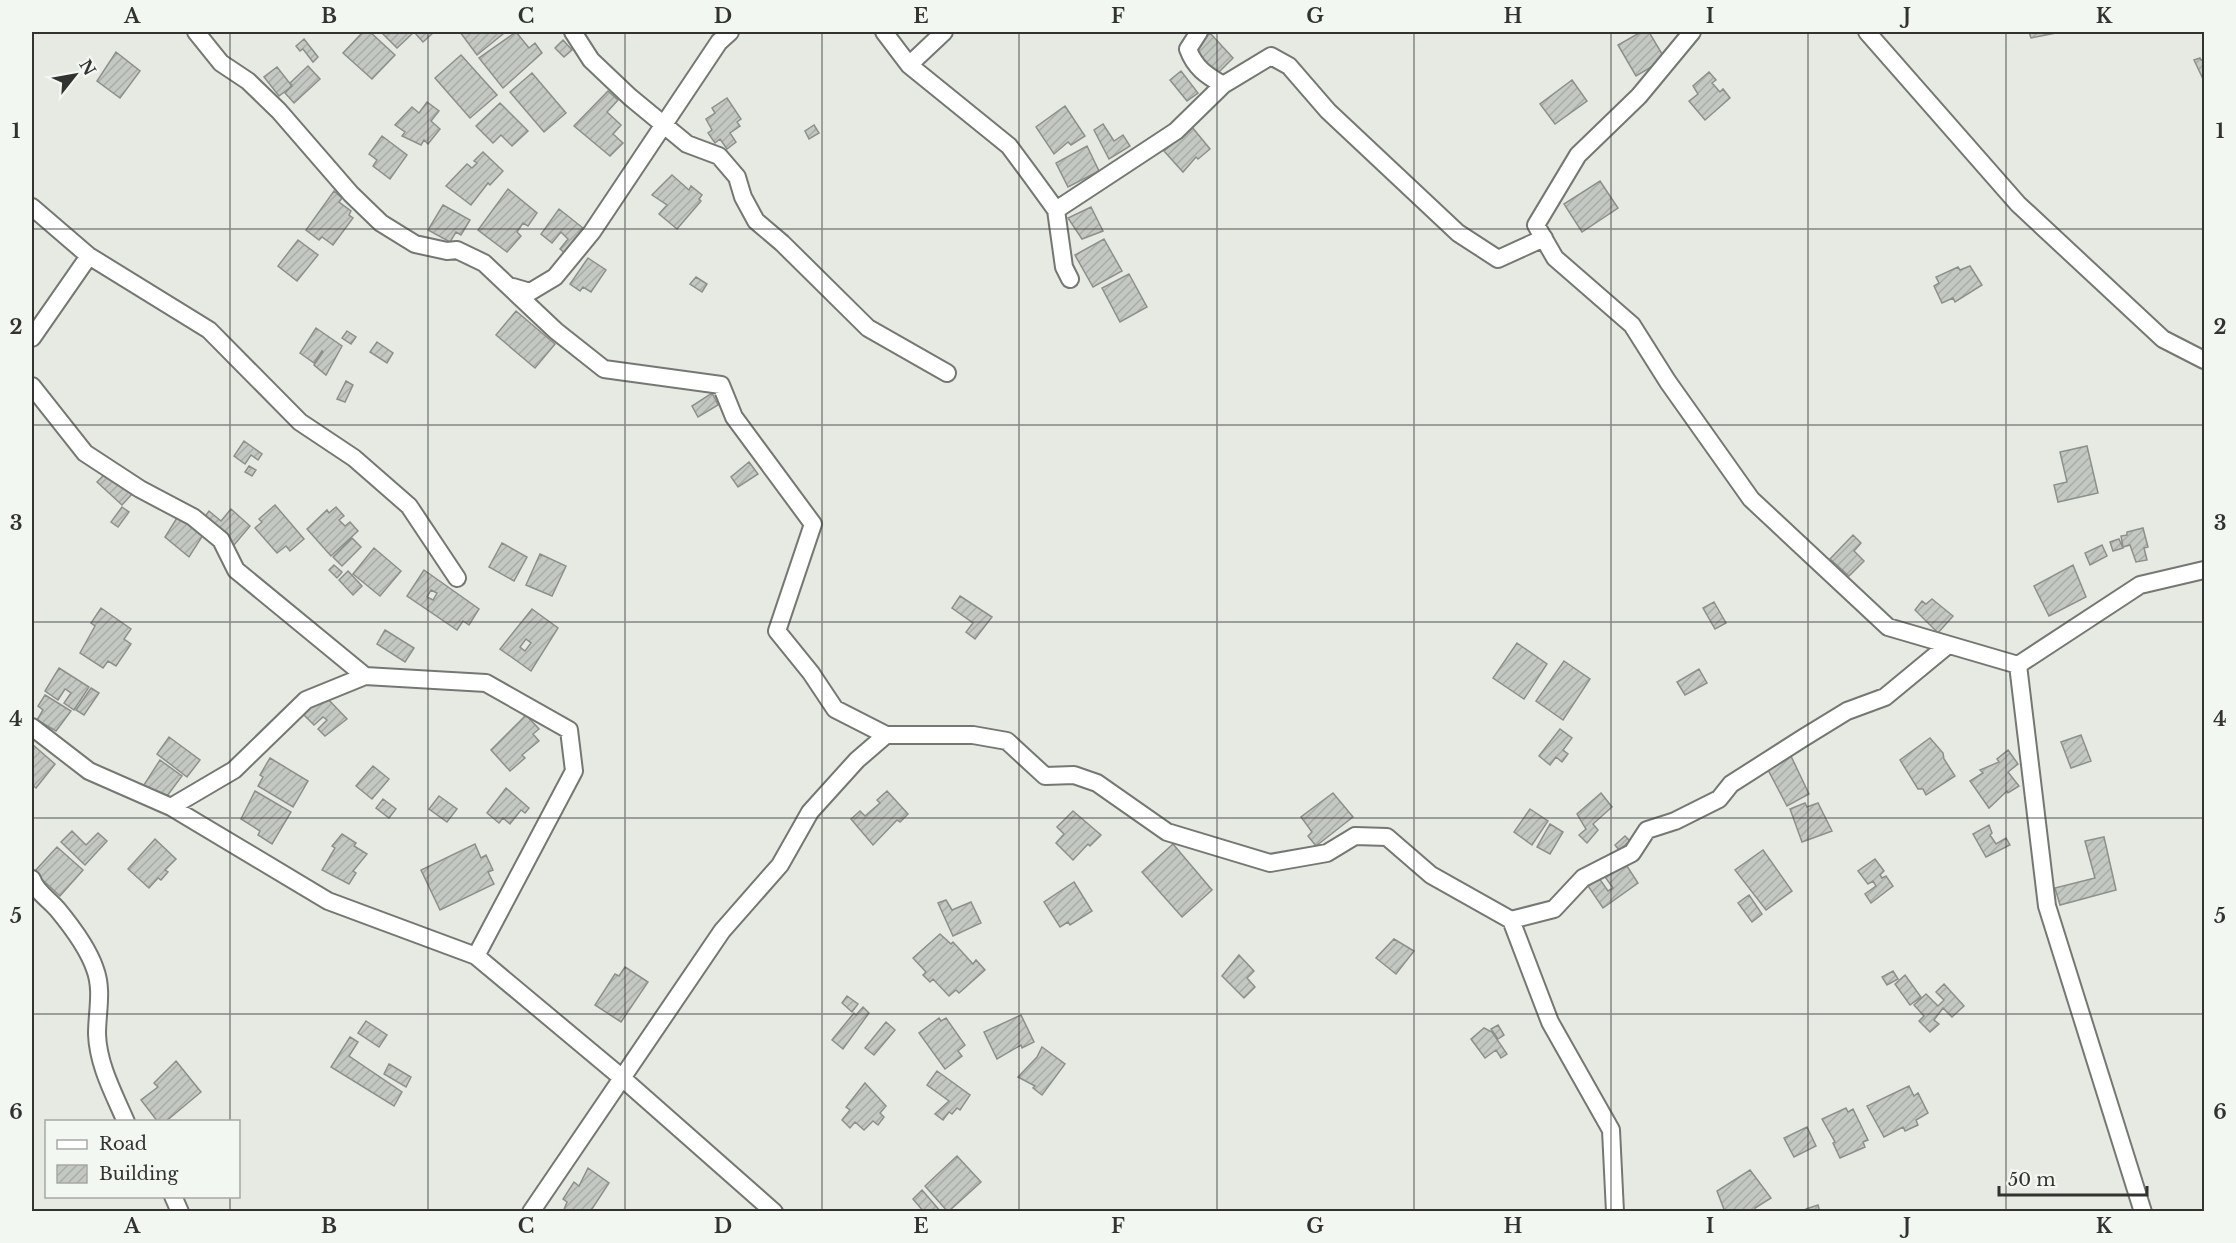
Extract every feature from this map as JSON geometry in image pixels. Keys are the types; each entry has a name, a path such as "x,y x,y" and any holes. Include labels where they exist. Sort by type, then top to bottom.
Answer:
{"street":[{"path":"196,32 221,63 248,81 279,111 351,194 381,223 415,244 447,251 457,250 484,263 556,331 604,369 721,385 734,417 813,524 777,631 811,673 835,709 886,735 973,735 1007,741 1045,776 1074,775 1097,783 1167,832 1270,863 1327,853 1355,836 1387,837 1431,875 1510,920 1550,1022 1611,1130 1615,1212"},
{"path":"573,32 591,60 664,126 687,144 719,156 737,177 743,197 756,222 782,243 868,328 947,373"},
{"path":"509,285 530,292 555,277 592,232 719,42 730,32"},
{"path":"884,32 909,65 1009,146 1056,210 1064,267 1070,279"},
{"path":"909,65 945,32"},
{"path":"1199,32 1188,49 1193,61 1201,72 1223,85"},
{"path":"1692,32 1639,96 1578,155 1536,225 1556,258 1632,325 1668,382 1751,499 1888,627 2018,665 2140,585 2205,570"},
{"path":"1867,32 2018,204 2163,339 2205,360"},
{"path":"1056,210 1176,131 1223,85 1271,56 1289,66 1328,111 1458,233 1498,260 1544,238"},
{"path":"32,207 89,256 209,330 300,422 354,458 409,506 457,578"},
{"path":"32,338 89,256"},
{"path":"32,386 85,453 140,489 193,517 221,540 236,570 365,676"},
{"path":"1510,920 1554,909 1583,878 1632,853 1647,830 1675,821 1719,799 1731,784 1803,738 1847,711 1885,697 1948,645"},
{"path":"2018,665 2047,906 2143,1212"},
{"path":"171,807 234,770 306,700 365,676 486,683 569,730 574,771 476,956"},
{"path":"32,727 43,733 89,771 171,807 328,900 476,956 621,1077 774,1212"},
{"path":"531,1212 722,931 780,865 810,812 857,760 886,735"},
{"path":"32,883 74,931 96,970 100,1002 97,1035 102,1065 125,1120"},
{"path":"173,1198 180,1212"}],"building":[{"path":"363,32 370,32 395,55 372,79 343,53"},
{"path":"381,32 414,32 397,48"},
{"path":"414,32 434,32 423,42"},
{"path":"460,32 501,32 503,34 477,55"},
{"path":"516,32 529,48 535,43 542,53 503,88 479,58"},
{"path":"1641,32 1649,32 1665,59 1636,76 1618,45"},
{"path":"2029,32 2061,32 2031,38"},
{"path":"1210,33 1233,58 1216,75 1192,50"},
{"path":"304,39 318,57 313,62 303,49 300,51 296,46"},
{"path":"563,40 572,50 564,57 555,48"},
{"path":"116,52 140,71 120,98 97,81"},
{"path":"461,55 497,95 470,118 435,78"},
{"path":"2204,59 2203,79 2194,60"},
{"path":"308,66 320,79 294,103 285,93 292,85 290,83"},
{"path":"277,67 292,86 279,96 264,77"},
{"path":"1181,71 1198,93 1187,101 1170,80"},
{"path":"1709,72 1716,80 1712,83 1720,92 1723,89 1730,98 1705,120 1689,101 1698,94 1693,86"},
{"path":"532,73 566,113 544,132 510,92"},
{"path":"1572,80 1587,101 1555,124 1540,104"},
{"path":"608,91 618,100 607,112 621,125 613,134 623,143 610,156 574,126"},
{"path":"727,98 741,119 737,122 740,126 730,133 736,142 727,149 720,139 715,143 708,133 712,130 706,119 715,113 712,108"},
{"path":"427,102 439,111 431,121 440,129 428,144 424,140 421,145 402,136 405,132 395,125 412,107 419,113"},
{"path":"500,103 528,131 512,146 501,135 493,143 476,126"},
{"path":"1065,106 1085,136 1071,145 1068,142 1054,154 1036,127"},
{"path":"1103,124 1114,141 1123,135 1130,146 1109,159 1094,130"},
{"path":"814,125 819,133 809,139 805,131"},
{"path":"1192,127 1210,149 1198,159 1196,157 1183,172 1164,151"},
{"path":"382,136 407,155 390,179 373,166 377,160 369,154"},
{"path":"1087,146 1099,171 1068,187 1056,163"},
{"path":"483,152 503,171 490,185 488,183 471,205 446,186 467,164 472,168 477,163 474,161"},
{"path":"672,175 689,190 691,186 702,195 699,199 701,201 677,229 659,214 667,205 652,195"},
{"path":"1600,181 1618,208 1582,232 1564,204"},
{"path":"508,189 537,213 528,226 523,223 517,232 521,236 507,252 478,230"},
{"path":"334,191 342,198 339,202 351,211 349,215 353,218 333,245 322,237 319,240 306,230"},
{"path":"443,205 470,220 461,235 456,232 450,242 428,230"},
{"path":"1091,207 1103,231 1082,239 1068,218"},
{"path":"559,209 588,232 567,255 560,249 568,239 561,232 552,243 541,234"},
{"path":"1104,239 1122,271 1093,287 1075,255"},
{"path":"298,240 318,255 297,281 278,266"},
{"path":"588,258 606,270 591,292 583,287 580,291 570,284"},
{"path":"1970,266 1982,285 1955,302 1953,298 1942,303 1934,286 1939,283 1936,277 1958,267 1960,270"},
{"path":"1129,274 1147,307 1120,322 1102,288"},
{"path":"696,277 707,284 702,292 690,284"},
{"path":"516,311 555,344 535,368 496,335"},
{"path":"316,328 342,346 326,375 314,365 322,351 314,363 300,353"},
{"path":"347,331 356,337 351,344 342,338"},
{"path":"377,342 393,353 387,363 370,352"},
{"path":"346,381 353,385 345,402 337,399"},
{"path":"712,393 718,405 698,417 692,406"},
{"path":"244,441 262,454 258,460 251,455 245,464 234,456"},
{"path":"2087,446 2098,493 2058,502 2054,485 2067,482 2060,452"},
{"path":"749,462 758,474 738,487 731,477"},
{"path":"249,466 256,470 252,476 245,472"},
{"path":"107,472 132,494 122,505 97,482"},
{"path":"275,505 304,539 290,551 286,546 277,553 255,528 262,522 259,519"},
{"path":"122,507 129,512 118,527 111,522"},
{"path":"336,507 344,516 339,520 345,526 350,522 358,531 331,556 307,529 327,510 329,513"},
{"path":"231,509 250,526 234,545 204,518 209,511 221,521"},
{"path":"180,513 205,532 189,557 165,537"},
{"path":"2143,528 2148,547 2144,548 2147,560 2136,562 2130,545 2123,547 2121,536"},
{"path":"1853,535 1861,543 1854,551 1864,561 1849,576 1830,559"},
{"path":"352,538 361,547 342,566 333,557"},
{"path":"2119,539 2123,548 2113,551 2110,542"},
{"path":"502,543 527,557 514,581 489,567"},
{"path":"2102,545 2107,556 2090,565 2085,553"},
{"path":"374,548 401,571 380,596 353,574"},
{"path":"540,554 566,566 552,596 526,585"},
{"path":"334,565 342,572 337,578 329,570"},
{"path":"2073,565 2086,597 2049,616 2034,586"},
{"path":"424,570 479,609 469,625 463,621 457,630 407,596","holes":["431,590 437,593 433,600 427,597"]},
{"path":"348,571 362,586 353,595 339,580"},
{"path":"960,596 992,617 975,639 966,632 973,623 952,608"},
{"path":"1932,599 1953,616 1938,633 1915,610 1922,601 1926,604"},
{"path":"1714,602 1726,623 1715,629 1703,608"},
{"path":"101,608 131,629 124,639 131,644 116,666 108,661 103,668 80,653 95,626 91,623"},
{"path":"532,609 558,628 531,671 500,649","holes":["526,639 531,643 525,651 520,647"]},
{"path":"385,630 414,648 405,662 377,644"},
{"path":"1517,643 1547,664 1524,699 1493,678"},
{"path":"1564,661 1590,679 1563,720 1536,701"},
{"path":"59,668 89,687 74,710 64,703 71,693 65,689 58,700 45,691"},
{"path":"1699,669 1707,683 1685,695 1677,682"},
{"path":"91,688 99,693 84,715 76,710"},
{"path":"45,695 71,711 56,731 37,720 43,710 38,706"},
{"path":"324,695 347,719 325,736 318,729 327,720 323,717 314,725 302,713"},
{"path":"526,715 539,729 533,734 539,741 522,755 525,758 510,771 491,750"},
{"path":"1560,729 1572,738 1563,750 1568,754 1562,762 1556,757 1550,765 1539,756"},
{"path":"2081,735 2091,761 2071,768 2061,742"},
{"path":"169,737 200,760 187,777 157,754"},
{"path":"1930,738 1943,753 1944,759 1955,776 1926,795 1923,789 1918,789 1900,760"},
{"path":"32,744 55,764 36,788 32,785"},
{"path":"2008,750 2018,764 2008,772 2019,786 2008,793 2007,791 1989,808 1970,781 1983,773 1980,770 1999,762 1997,759"},
{"path":"1790,754 1809,794 1787,806 1767,768"},
{"path":"270,758 308,781 293,807 258,786 263,777 260,775"},
{"path":"160,760 182,776 164,800 142,788"},
{"path":"373,766 389,779 372,799 356,786"},
{"path":"506,788 529,808 525,813 521,810 510,824 503,818 499,823 487,813"},
{"path":"255,791 291,812 272,844 258,835 260,831 241,819"},
{"path":"887,791 908,814 900,822 897,820 873,845 851,819 860,811 865,816 880,803 877,800"},
{"path":"1333,793 1353,817 1316,846 1308,836 1312,832 1301,817"},
{"path":"1601,793 1612,807 1593,824 1598,830 1587,843 1579,835 1586,829 1577,814"},
{"path":"439,796 457,809 447,822 429,809"},
{"path":"383,799 396,809 389,818 376,808"},
{"path":"1805,803 1807,807 1818,803 1832,831 1802,842 1790,809"},
{"path":"1530,809 1548,821 1532,845 1514,832"},
{"path":"1073,811 1101,835 1090,846 1088,844 1073,860 1056,843 1064,834 1057,827"},
{"path":"1550,824 1563,832 1550,854 1537,847"},
{"path":"1989,825 1992,833 1990,835 1996,844 2006,838 2010,845 1986,857 1973,834"},
{"path":"72,831 86,845 98,833 107,841 85,865 61,842"},
{"path":"342,834 356,843 354,846 367,854 353,871 356,873 349,884 322,870 335,848 332,846"},
{"path":"1625,836 1630,841 1619,850 1615,845"},
{"path":"2104,837 2116,890 2060,905 2055,888 2095,878 2085,841"},
{"path":"155,839 176,859 165,870 168,872 161,880 158,878 149,888 128,869"},
{"path":"475,844 481,858 486,855 493,870 488,872 494,884 440,910 421,870"},
{"path":"1173,844 1212,890 1182,917 1142,872"},
{"path":"57,847 83,870 60,896 34,872"},
{"path":"1763,850 1792,891 1766,910 1735,870"},
{"path":"1875,859 1884,871 1880,875 1882,878 1886,876 1893,886 1871,903 1865,894 1876,886 1873,881 1868,884 1858,871"},
{"path":"1623,860 1638,883 1603,908 1588,886 1599,878 1608,891 1613,888 1603,874"},
{"path":"1074,882 1092,911 1070,925 1068,922 1060,927 1044,902"},
{"path":"1749,895 1762,914 1752,922 1738,903"},
{"path":"946,900 952,910 971,902 981,923 953,936 938,903"},
{"path":"940,934 951,944 953,942 973,964 976,960 985,970 959,993 956,990 949,996 933,979 930,982 923,975 926,972 913,958"},
{"path":"1394,939 1414,951 1396,974 1376,958"},
{"path":"1239,955 1254,971 1247,978 1255,987 1244,998 1222,976"},
{"path":"625,967 648,982 621,1022 595,1005 615,974 619,976"},
{"path":"1893,971 1898,979 1887,985 1882,977"},
{"path":"1905,975 1921,997 1910,1005 1895,984"},
{"path":"1944,984 1964,1006 1952,1017 1943,1008 1934,1020 1939,1024 1930,1032 1919,1021 1924,1016 1914,1005 1926,994 1938,1006 1944,1000 1936,992"},
{"path":"847,996 858,1004 852,1012 842,1003"},
{"path":"863,1007 869,1013 843,1049 832,1040 854,1013 856,1015"},
{"path":"1021,1015 1034,1042 1022,1048 1021,1045 997,1059 984,1032"},
{"path":"939,1018 941,1021 946,1018 965,1045 958,1051 962,1056 945,1069 919,1033"},
{"path":"366,1021 387,1035 379,1047 358,1033"},
{"path":"886,1022 895,1030 874,1055 865,1048"},
{"path":"1498,1025 1504,1035 1498,1039 1491,1029"},
{"path":"1484,1028 1492,1032 1507,1054 1501,1058 1496,1050 1485,1058 1471,1039"},
{"path":"350,1037 358,1042 349,1056 402,1092 394,1106 331,1067"},
{"path":"1042,1047 1065,1064 1042,1095 1033,1088 1035,1086 1018,1077 1037,1057"},
{"path":"176,1061 201,1092 167,1120 156,1120 141,1100 158,1087 154,1083"},
{"path":"389,1064 411,1077 406,1087 384,1074"},
{"path":"937,1071 970,1095 960,1110 957,1108 952,1114 949,1112 943,1120 935,1114 949,1101 927,1085"},
{"path":"865,1083 886,1106 880,1113 884,1117 878,1125 873,1121 864,1130 855,1122 850,1128 842,1120 850,1110 846,1107"},
{"path":"1909,1086 1914,1096 1918,1093 1928,1113 1916,1120 1918,1125 1905,1131 1903,1127 1884,1137 1867,1106"},
{"path":"1846,1108 1848,1112 1853,1109 1868,1140 1863,1142 1865,1147 1840,1158 1833,1143 1835,1142 1822,1119"},
{"path":"1807,1127 1816,1146 1794,1157 1784,1138"},
{"path":"957,1156 981,1182 948,1212 925,1186"},
{"path":"588,1168 609,1183 590,1212 563,1212 567,1202 563,1199 574,1182 579,1186"},
{"path":"1750,1170 1771,1198 1755,1208 1755,1212 1725,1212 1717,1191"},
{"path":"922,1190 941,1212 924,1212 913,1199"},
{"path":"1818,1205 1820,1212 1807,1212 1806,1209"}]}
